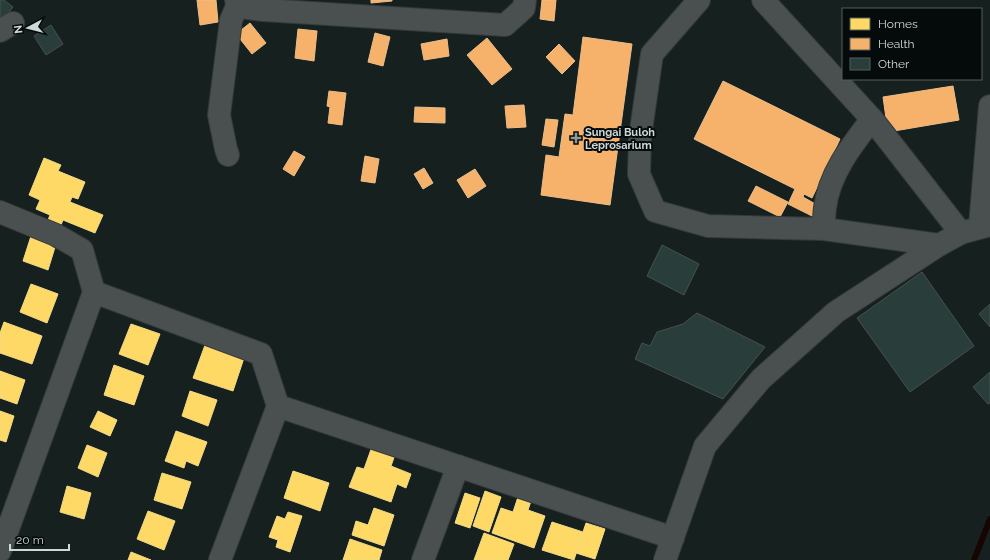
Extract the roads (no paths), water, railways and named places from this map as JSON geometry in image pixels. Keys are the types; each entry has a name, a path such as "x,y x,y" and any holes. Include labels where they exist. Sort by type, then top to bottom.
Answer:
{"street":[{"path":"228,155 220,115 231,20 237,2 248,8 263,10 505,25 524,8 525,0"},
{"path":"699,0 652,54 640,137 639,174 655,211 708,226 824,229 939,245"},
{"path":"763,0 872,119 977,228"},
{"path":"977,228 990,106"},
{"path":"824,229 825,207 832,181 850,148 872,119"},
{"path":"0,212 56,235 82,250 94,292 0,551"},
{"path":"666,560 705,446 761,379 836,312 939,245 977,228"},
{"path":"94,292 261,354 278,406 220,560"},
{"path":"278,406 673,538"},
{"path":"423,560 458,466"}],"waterway":[{"path":"974,560 990,519"}],"place":[{"name":"Sungai Buloh Leprosarium","path":"576,138"}]}
